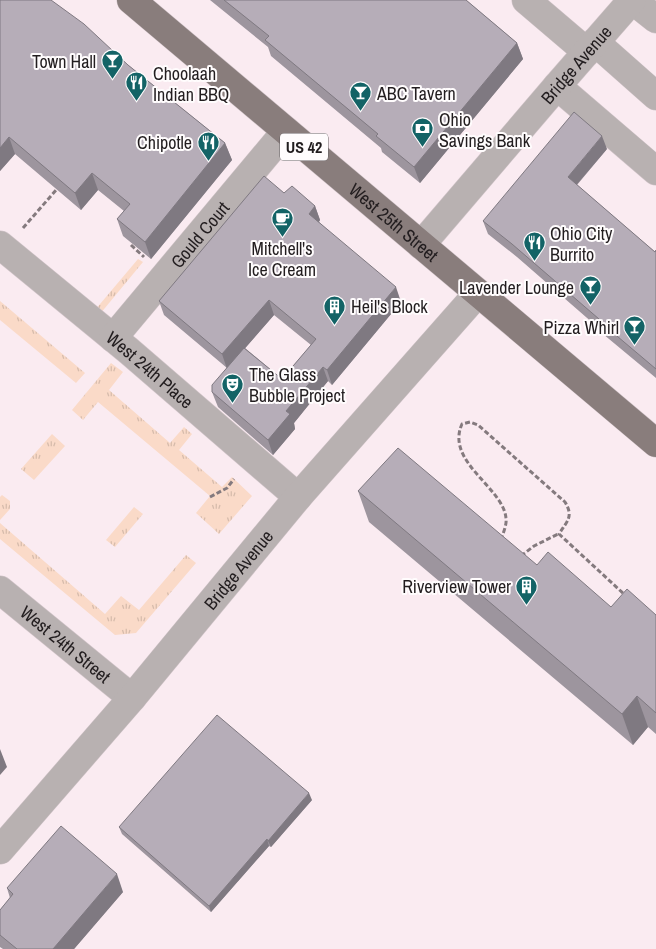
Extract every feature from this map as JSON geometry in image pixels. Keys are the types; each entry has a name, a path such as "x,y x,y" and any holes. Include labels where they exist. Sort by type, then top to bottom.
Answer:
{"main road":[{"name":"West 25th Street","path":"134,1 656,443"}],"street":[{"path":"526,0 656,96"},
{"path":"632,0 656,19"},
{"name":"Bridge Avenue","path":"421,245 632,0"},
{"path":"556,86 656,171"},
{"name":"Gould Court","path":"113,338 286,131"},
{"name":"West 24th Place","path":"3,247 113,338 298,497"},
{"name":"Bridge Avenue","path":"0,850 132,698 298,497 478,293"},
{"name":"West 24th Street","path":"0,590 132,698"}],"path":[{"path":"3,247 57,189"},
{"path":"500,542 505,530 506,517 500,502 475,473 464,455 459,442 459,430 462,424 470,422 478,425 565,502 570,510 569,517 558,534 534,546 519,558"},
{"path":"558,534 629,598"}],"green space":[{"path":"138,259 143,262 100,314 95,310"},
{"path":"0,301 85,373 76,383 0,320"},
{"path":"111,363 123,372 109,390 170,443 184,427 192,434 179,450 222,487 232,477 252,496 219,534 196,513 210,496 98,402 83,420 72,410"},
{"path":"52,434 65,446 34,480 21,469"},
{"path":"2,495 10,501 10,509 0,520 0,497"},
{"path":"134,507 143,514 115,547 106,540"},
{"path":"0,523 105,614 121,596 139,610 186,555 196,563 136,633 115,635 0,539"}],"building":[{"path":"0,0 51,0 84,24 128,65 225,143 145,242 117,219 130,204 92,173 75,193 9,137 0,148"},
{"path":"224,0 466,0 517,43 414,167 376,136 378,134 265,40 269,36"},
{"path":"574,112 602,136 568,177 655,252 656,250 656,369 483,221"},
{"path":"264,176 284,193 292,186 315,206 309,214 396,287 327,370 323,367 286,411 290,414 268,440 212,392 212,385 244,348 282,379 316,339 269,300 222,354 159,301"},
{"name":"Riverview Tower","path":"398,448 537,565 548,552 611,607 627,589 656,615 656,713 637,696 622,714 358,491"},
{"path":"217,715 309,793 209,906 119,827"},
{"path":"61,826 117,874 53,949 17,949 0,935 0,910 13,894 7,888"}],"place":[{"name":"Town Hall","path":"112,80"},
{"name":"Choolaah Indian BBQ","path":"137,102"},
{"name":"ABC Tavern","path":"361,112"},
{"name":"Ohio Savings Bank","path":"423,148"},
{"name":"Chipotle","path":"208,161"},
{"name":"Mitchell's Ice Cream","path":"282,237"},
{"name":"Ohio City Burrito","path":"534,262"},
{"name":"Lavender Lounge","path":"590,306"},
{"name":"Heil's Block","path":"335,325"},
{"name":"Pizza Whirl","path":"635,346"},
{"name":"The Glass Bubble Project","path":"233,403"},
{"name":"Riverview Tower","path":"527,605"}]}
